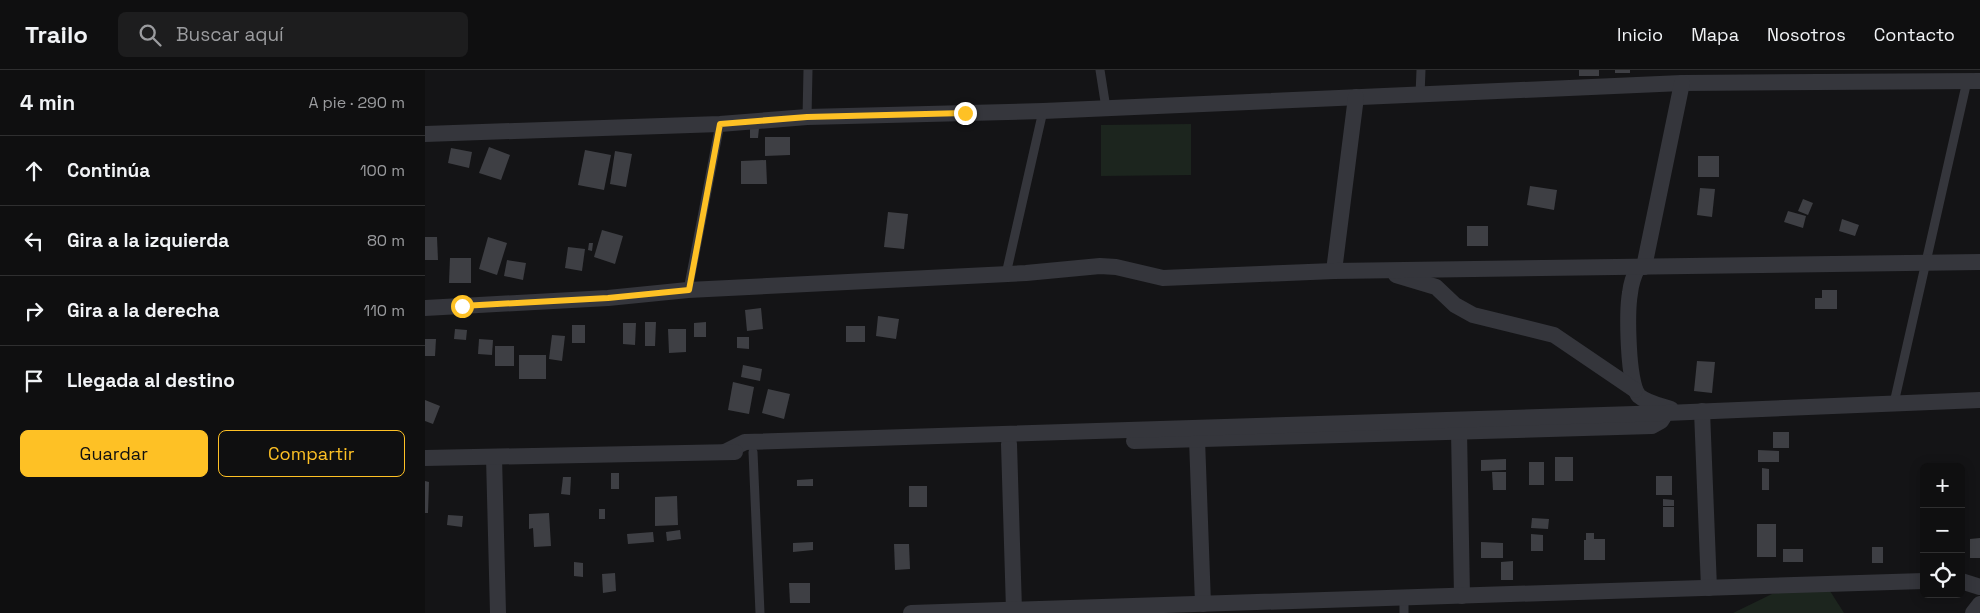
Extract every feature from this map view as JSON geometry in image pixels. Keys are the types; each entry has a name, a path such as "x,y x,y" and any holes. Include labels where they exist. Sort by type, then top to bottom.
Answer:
{"street":[{"path":"425,134 720,124 807,117 1043,111 1682,83 1973,81"},
{"path":"1682,83 1641,267 1633,279 1628,323 1632,377 1635,390 1639,396 1647,401 1683,412"},
{"path":"1334,271 1356,97"},
{"path":"425,308 608,298 689,290 1006,274 1067,270 1086,266 1116,268 1163,278 1379,270 1980,262"},
{"path":"1379,270 1436,287 1455,305 1473,314 1554,335 1635,390"},
{"path":"725,452 745,442 1702,412 1980,400"},
{"path":"1702,412 1709,588"},
{"path":"425,458 753,452 1652,426 1658,424 1666,413"},
{"path":"1459,431 1463,596"},
{"path":"1197,439 1203,604"},
{"path":"1009,444 1014,610"},
{"path":"494,457 499,613"},
{"path":"911,613 1203,604 1404,605 1463,596 1920,581"},
{"path":"1965,582 1980,586"}],"lane":[{"path":"807,117 808,70"},
{"path":"1100,70 1106,108"},
{"path":"1420,95 1421,70"},
{"path":"1894,403 1927,262 1973,81"},
{"path":"1006,274 1043,111"},
{"path":"689,290 720,124"},
{"path":"753,452 760,613"}],"shaded area":[{"path":"1191,124 1191,175 1101,176 1101,125"},
{"path":"1807,588 1830,591 1844,613 1733,613 1772,594"}],"building":[{"path":"1579,70 1599,70 1599,76 1579,76"},
{"path":"1615,70 1630,70 1630,73 1615,73"},
{"path":"750,128 759,128 758,138 750,138"},
{"path":"765,137 790,137 790,155 765,156"},
{"path":"489,147 510,155 501,180 479,173"},
{"path":"451,148 472,152 469,168 448,163"},
{"path":"585,150 611,155 604,190 578,185"},
{"path":"615,151 632,154 626,187 610,184"},
{"path":"1698,156 1719,156 1719,177 1698,177"},
{"path":"766,160 767,184 741,184 741,161"},
{"path":"1530,186 1557,190 1554,210 1527,205"},
{"path":"1700,188 1715,189 1712,217 1697,215"},
{"path":"1803,199 1813,203 1808,215 1798,211"},
{"path":"1788,211 1806,216 1803,228 1784,222"},
{"path":"888,212 908,214 904,249 884,247"},
{"path":"1842,219 1859,225 1855,236 1839,231"},
{"path":"1467,226 1488,226 1488,246 1467,246"},
{"path":"602,230 623,236 615,264 594,257"},
{"path":"425,237 437,237 438,260 425,260"},
{"path":"488,237 507,243 497,275 479,269"},
{"path":"589,243 593,243 592,251 588,250"},
{"path":"568,247 585,249 582,271 565,268"},
{"path":"450,258 471,258 471,283 449,283"},
{"path":"507,260 526,263 523,280 504,276"},
{"path":"1822,290 1837,290 1837,309 1815,309 1815,298 1822,298"},
{"path":"761,308 763,329 747,331 745,310"},
{"path":"878,316 899,319 896,339 876,336"},
{"path":"645,322 656,322 655,346 645,346"},
{"path":"706,322 706,337 694,337 694,323"},
{"path":"623,323 636,323 635,345 623,344"},
{"path":"572,325 585,325 585,343 572,343"},
{"path":"846,326 865,326 865,342 846,342"},
{"path":"455,329 467,330 466,340 454,339"},
{"path":"668,329 686,329 686,352 669,353"},
{"path":"552,335 565,336 562,361 549,359"},
{"path":"737,337 749,337 749,349 737,348"},
{"path":"425,339 436,339 435,356 425,356"},
{"path":"479,339 493,340 492,355 478,354"},
{"path":"495,346 514,346 514,366 495,366"},
{"path":"519,355 546,355 546,379 519,379"},
{"path":"1697,361 1715,362 1712,393 1694,391"},
{"path":"743,365 762,369 760,381 741,377"},
{"path":"733,382 754,387 749,414 728,410"},
{"path":"768,389 790,394 784,419 762,413"},
{"path":"425,400 440,406 433,424 425,421"},
{"path":"1773,432 1789,432 1789,448 1773,448"},
{"path":"1758,450 1779,451 1779,462 1758,462"},
{"path":"1555,457 1573,457 1573,481 1555,481"},
{"path":"1506,459 1506,470 1481,471 1481,460"},
{"path":"1529,462 1544,462 1544,485 1529,485"},
{"path":"1762,468 1769,469 1769,490 1762,490"},
{"path":"1492,472 1506,472 1506,490 1493,490"},
{"path":"611,473 619,473 619,489 611,489"},
{"path":"1656,476 1672,476 1672,495 1656,495"},
{"path":"563,477 571,477 570,495 561,494"},
{"path":"813,479 813,486 797,486 797,480"},
{"path":"425,481 429,482 428,513 425,513"},
{"path":"909,486 927,486 927,507 909,507"},
{"path":"677,496 678,525 655,526 655,497"},
{"path":"1663,499 1674,500 1674,506 1663,506"},
{"path":"1663,507 1674,507 1674,527 1663,527"},
{"path":"599,509 605,509 605,519 599,519"},
{"path":"549,513 551,546 534,547 533,528 529,529 529,514"},
{"path":"448,515 463,516 462,527 447,525"},
{"path":"1532,518 1549,519 1548,529 1531,528"},
{"path":"1757,524 1776,524 1776,557 1757,557"},
{"path":"680,530 681,539 667,541 666,532"},
{"path":"653,532 654,542 628,544 627,534"},
{"path":"1586,533 1594,533 1594,539 1605,539 1605,560 1584,560"},
{"path":"1531,534 1543,535 1543,551 1531,551"},
{"path":"1980,538 1980,558 1970,558 1970,539"},
{"path":"813,542 813,550 793,552 793,543"},
{"path":"1481,542 1503,543 1503,558 1481,558"},
{"path":"894,544 909,544 910,569 895,570"},
{"path":"1872,547 1883,547 1883,563 1872,563"},
{"path":"1783,549 1803,549 1803,562 1783,562"},
{"path":"1513,561 1513,580 1501,580 1501,562"},
{"path":"574,562 583,563 583,577 574,576"},
{"path":"615,573 616,591 603,593 602,574"},
{"path":"789,583 810,583 810,603 790,603"}],"route":[{"path":"462,306 608,298 689,290 720,124 807,117 965,113"}]}
